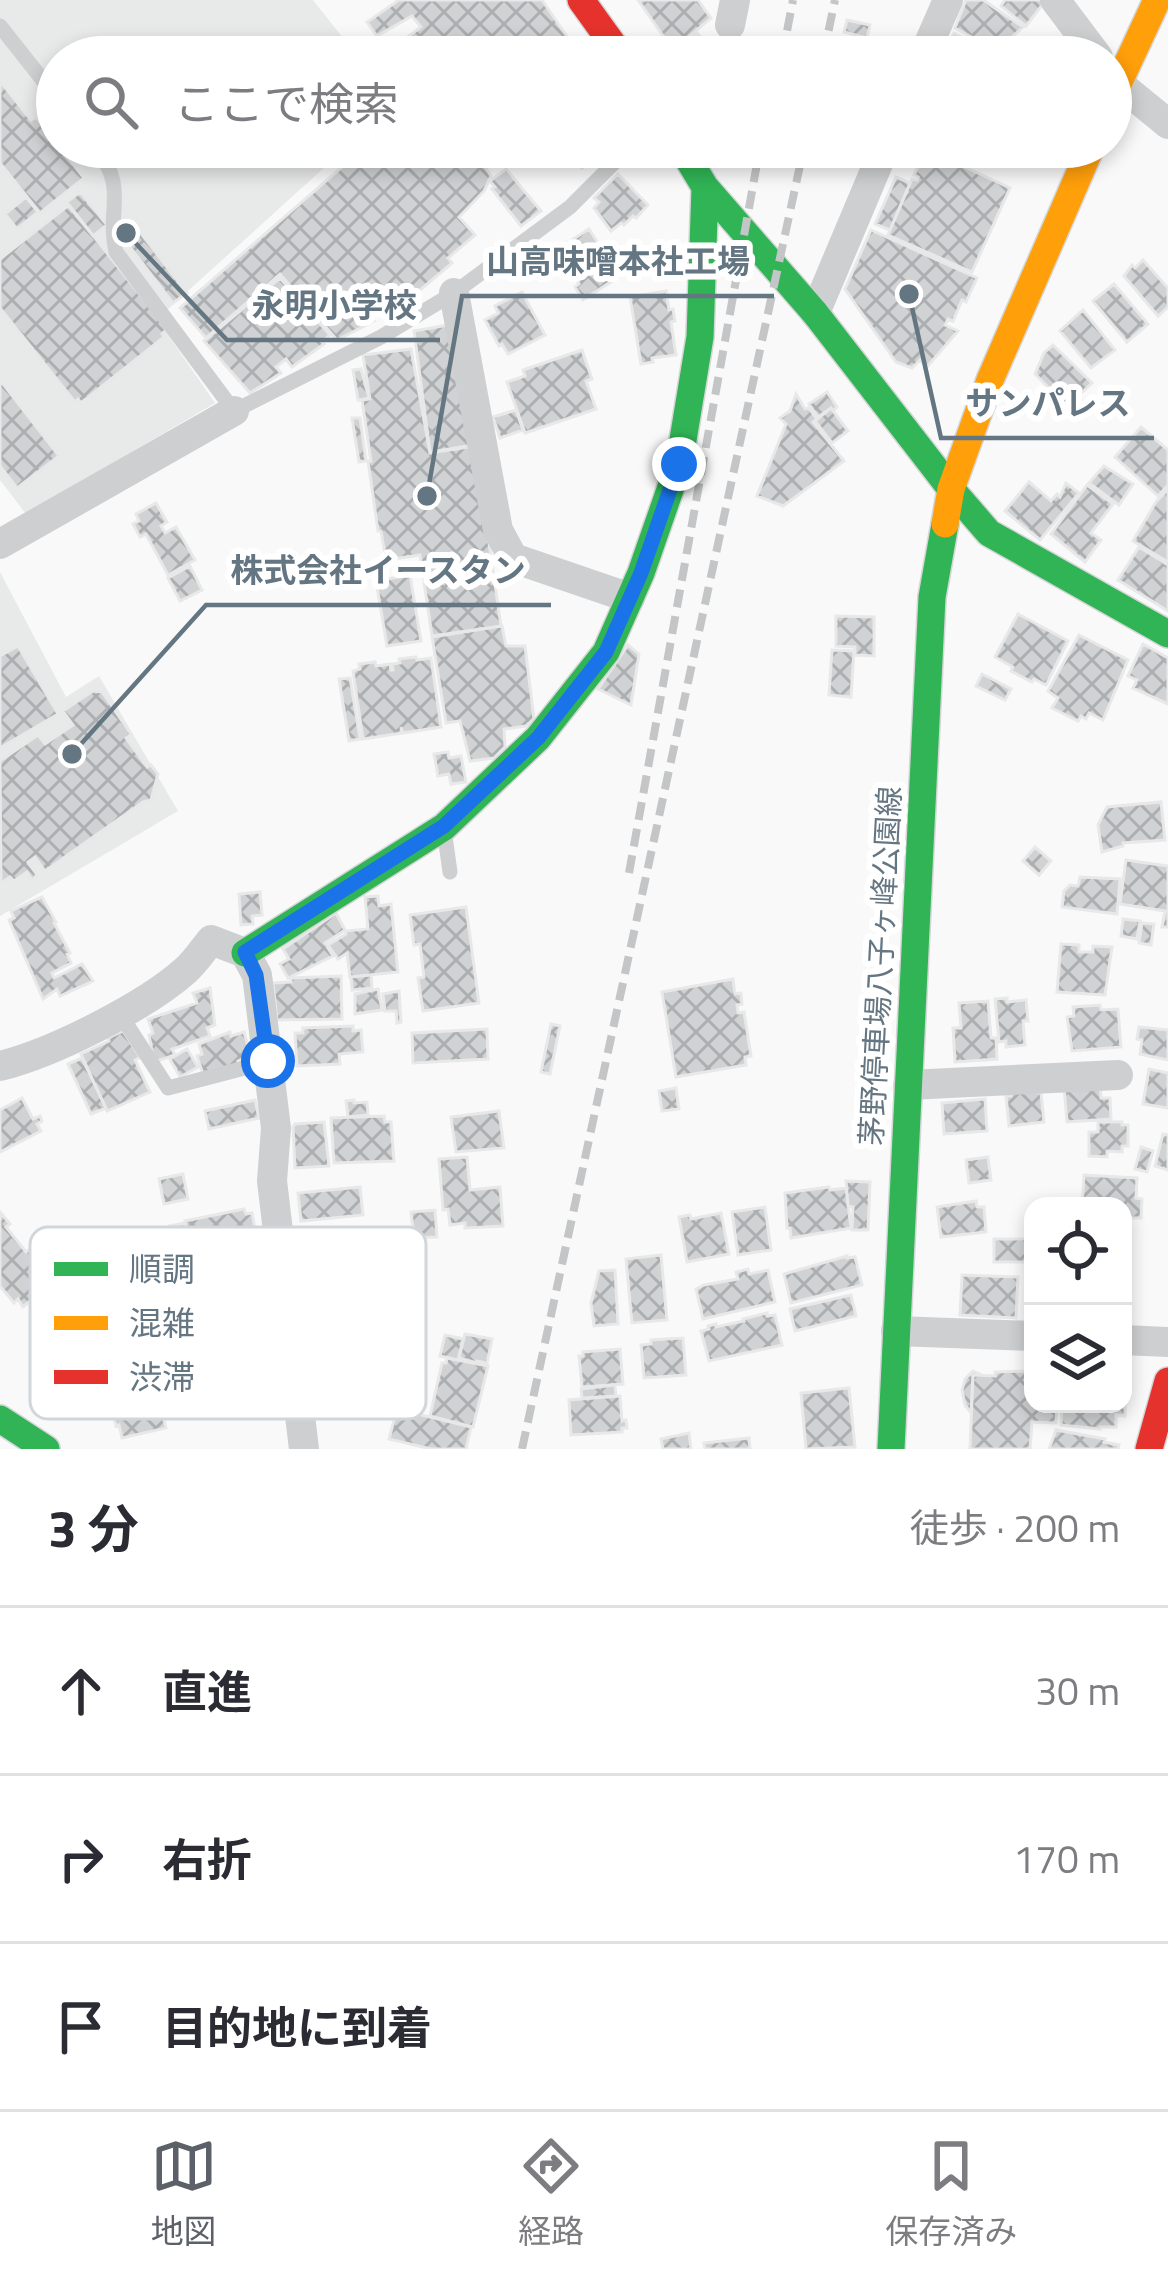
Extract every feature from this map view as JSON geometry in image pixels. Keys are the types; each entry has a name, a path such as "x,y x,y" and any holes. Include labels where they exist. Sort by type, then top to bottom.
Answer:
{"main road":[{"path":"581,0 607,36"},
{"path":"1132,48 1156,0"},
{"path":"694,168 989,533 1168,634"},
{"name":"茅野停車場八子ヶ峰公園線","path":"891,1449 932,597 951,489 990,380 1081,168"},
{"path":"245,952 444,826 538,738 606,652 679,464 700,338 705,187"},
{"path":"1150,1449 1168,1382"},
{"path":"0,1419 46,1449"}],"street":[{"path":"932,36 947,0"},
{"path":"1054,0 1082,36"},
{"path":"1132,99 1168,124"},
{"path":"815,314 876,168"},
{"path":"454,293 498,530 513,558 630,598"},
{"path":"0,544 234,411"},
{"path":"0,1066 28,1059 121,1014 189,968 211,940 245,952 256,975 276,1128 272,1181 277,1227"},
{"path":"908,1085 1118,1075"},
{"path":"896,1331 1024,1336"},
{"path":"1132,1340 1168,1342"},
{"path":"300,1419 304,1449"}],"lane":[{"path":"0,26 36,71"},
{"path":"110,168 117,200 112,232 116,252 234,411 381,337 454,293 570,207 609,168"},
{"path":"444,826 450,872"},
{"path":"121,1014 167,1088 268,1061"}],"shaded area":[{"path":"0,0 313,0 341,36 36,36 36,168 324,168 157,319 215,403 26,514 0,480"},
{"path":"0,572 66,697 99,676 178,811 0,916"}],"building":[{"path":"399,0 542,0 567,36 409,36 421,27 412,16 377,36 367,22"},
{"path":"638,0 698,0 711,18 690,36 663,36"},
{"path":"966,0 983,0 1023,27 1013,36 970,36 955,28"},
{"path":"1005,0 1046,0 1026,26 1001,6"},
{"path":"847,20 870,25 867,36 844,32"},
{"path":"0,81 31,120 36,117 36,168 76,168 84,178 40,213 0,163"},
{"path":"341,168 486,168 491,176 484,191 459,217 475,235 448,258 452,263 384,316 379,312 374,321 337,340 280,274 206,338 180,308"},
{"path":"917,168 967,168 1010,188 972,272 888,235 912,179 917,180"},
{"path":"506,169 541,211 521,226 492,189 490,181"},
{"path":"618,174 648,205 636,218 611,231 594,208 599,202 594,198"},
{"path":"896,177 910,183 890,230 875,224"},
{"path":"80,192 107,225 93,236 63,205"},
{"path":"26,197 38,212 17,229 5,214"},
{"path":"69,205 167,329 164,337 81,403 75,402 0,308 0,259"},
{"path":"133,223 187,293 173,303 120,234"},
{"path":"589,229 600,246 606,242 614,254 611,263 620,276 583,300 575,287 579,284 559,254 567,249 564,245"},
{"path":"871,230 977,278 966,302 962,300 953,321 948,319 945,325 958,331 927,367 920,360 912,368 896,362 845,289"},
{"path":"1143,260 1168,288 1168,307 1158,316 1124,276"},
{"path":"280,278 330,335 292,367 286,359 276,367 281,373 250,393 204,341"},
{"path":"1114,284 1148,324 1127,342 1093,301"},
{"path":"666,291 675,321 671,322 676,355 641,364 630,297"},
{"path":"522,292 545,335 508,354 485,320 498,313 495,306"},
{"path":"1083,310 1115,350 1091,368 1060,331"},
{"path":"454,324 474,445 430,452 414,331"},
{"path":"1053,345 1092,383 1071,410 1035,374"},
{"path":"411,349 430,453 475,446 501,626 432,636 420,555 386,560 368,461 362,400 370,399 363,355"},
{"path":"582,350 596,409 525,433 507,382 525,376 523,370"},
{"path":"361,369 369,398 358,400 353,370"},
{"path":"0,380 59,456 17,488 0,466"},
{"path":"827,392 837,407 818,417 809,404"},
{"path":"796,394 844,461 783,506 757,496 786,424 780,418 790,411"},
{"path":"831,408 848,431 832,443 815,421"},
{"path":"516,410 523,430 500,438 493,417"},
{"path":"352,418 360,418 366,461 359,462"},
{"path":"1141,427 1168,450 1168,485 1158,496 1115,457"},
{"path":"1104,466 1133,484 1119,505 1089,483"},
{"path":"1029,482 1051,501 1057,494 1060,497 1066,483 1079,493 1040,540 1005,511"},
{"path":"1087,485 1113,504 1091,533 1101,540 1085,562 1051,534"},
{"path":"1168,489 1168,562 1133,541"},
{"path":"156,503 167,522 161,526 165,533 176,527 195,560 168,575 146,534 140,537 133,524 139,521 136,514"},
{"path":"1139,547 1168,565 1168,611 1118,580"},
{"path":"190,566 202,590 180,601 168,578"},
{"path":"410,575 421,641 387,646 376,581"},
{"path":"1018,614 1068,641 1046,685 1011,671 1013,667 995,657"},
{"path":"836,616 874,617 874,656 855,655 855,647 836,646"},
{"path":"502,626 506,646 525,646 534,719 526,726 504,729 505,747 494,758 470,761 460,721 446,723 432,637"},
{"path":"1079,635 1128,660 1103,720 1089,713 1078,721 1052,708 1058,698 1048,691"},
{"path":"1143,644 1168,658 1168,704 1133,688 1137,680 1128,676"},
{"path":"628,645 639,654 631,705 598,689"},
{"path":"18,646 58,714 0,748 0,656"},
{"path":"832,650 854,651 851,697 829,695"},
{"path":"431,658 441,727 403,733 401,727 402,733 363,739 353,671 360,669 359,664 375,662 376,666 390,664 393,670 392,664 400,663 399,659"},
{"path":"982,674 1011,689 1005,700 976,686"},
{"path":"350,678 360,739 349,741 339,679"},
{"path":"93,691 102,692 131,734 126,738 158,774 151,800 45,871 35,857 28,862 37,875 32,880 27,872 1,883 0,761 38,735 45,744 73,725 63,711"},
{"path":"448,752 449,758 461,756 466,782 451,784 449,774 438,776 434,754"},
{"path":"1161,802 1165,840 1123,843 1102,852 1098,825 1107,807"},
{"path":"1035,847 1051,861 1039,875 1023,861"},
{"path":"1126,860 1168,866 1168,927 1162,927 1165,911 1120,904"},
{"path":"1080,877 1120,879 1117,914 1062,907 1064,891 1070,885 1078,886"},
{"path":"260,892 262,915 252,916 253,924 241,925 239,894"},
{"path":"378,896 379,906 391,904 398,972 350,977 347,953 338,959 328,945 345,931 368,929 365,897"},
{"path":"42,897 70,953 71,963 52,973 54,978 82,964 93,981 60,996 57,989 43,999 9,920 14,918 11,911"},
{"path":"466,907 479,1003 423,1011 420,944 414,945 410,915"},
{"path":"336,913 345,930 325,943 333,956 288,978 280,964 289,959 283,949"},
{"path":"1123,919 1140,921 1137,939 1121,936"},
{"path":"1142,923 1154,924 1151,945 1139,943"},
{"path":"1061,944 1079,945 1079,952 1093,952 1093,946 1112,947 1105,995 1057,992"},
{"path":"371,975 372,988 352,990 351,977"},
{"path":"341,976 342,1019 277,1020 273,983"},
{"path":"733,979 735,994 741,993 738,1013 744,1012 751,1056 745,1057 746,1065 676,1077 662,992"},
{"path":"210,988 215,1025 207,1028 210,1036 172,1049 175,1055 154,1062 148,1019 197,1003 193,993"},
{"path":"378,989 382,1010 355,1014 355,994"},
{"path":"399,991 401,1022 397,1023 396,1011 385,1011 383,994"},
{"path":"1007,998 1007,1002 1026,1000 1025,1045 1006,1047 1006,1041 999,1042 995,999"},
{"path":"988,1001 997,1059 955,1062 953,1028 961,1028 959,1003"},
{"path":"1100,1005 1101,1010 1118,1009 1121,1047 1072,1051 1067,1017 1074,1016 1073,1007"},
{"path":"551,1024 560,1026 550,1074 541,1072"},
{"path":"353,1026 353,1031 361,1030 363,1052 339,1054 340,1064 297,1066 295,1033 303,1033 303,1028"},
{"path":"1139,1027 1168,1030 1168,1060 1140,1054"},
{"path":"487,1029 488,1059 413,1063 412,1033"},
{"path":"123,1031 140,1057 135,1060 150,1092 107,1111 81,1054"},
{"path":"230,1032 231,1036 244,1032 251,1056 238,1061 240,1066 204,1077 197,1056 202,1054 199,1044"},
{"path":"187,1049 198,1067 180,1077 170,1059"},
{"path":"82,1058 106,1108 91,1114 68,1064"},
{"path":"1149,1069 1168,1073 1168,1108 1143,1104"},
{"path":"1100,1085 1101,1098 1110,1098 1111,1119 1067,1122 1064,1087"},
{"path":"676,1088 679,1109 662,1111 659,1091"},
{"path":"1011,1090 1041,1093 1044,1122 1009,1126 1006,1096 1011,1096"},
{"path":"22,1098 33,1119 40,1116 41,1131 0,1152 0,1110"},
{"path":"985,1099 987,1131 944,1134 942,1103"},
{"path":"255,1100 259,1118 209,1129 205,1111"},
{"path":"346,1101 367,1102 368,1115 348,1117"},
{"path":"499,1111 504,1148 456,1152 451,1117"},
{"path":"384,1116 385,1122 391,1122 394,1161 334,1163 331,1118"},
{"path":"324,1122 329,1166 295,1168 293,1127"},
{"path":"1098,1122 1128,1125 1128,1146 1122,1146 1122,1152 1089,1156 1089,1132 1098,1132"},
{"path":"1163,1134 1168,1135 1168,1170 1155,1166"},
{"path":"1141,1147 1153,1151 1147,1172 1135,1169"},
{"path":"467,1157 470,1190 500,1187 503,1226 450,1225 448,1209 443,1210 439,1159"},
{"path":"988,1157 991,1180 969,1183 966,1160"},
{"path":"183,1174 188,1199 164,1204 159,1179"},
{"path":"1084,1175 1137,1178 1141,1218 1132,1218 1132,1197 1083,1197"},
{"path":"846,1181 870,1182 868,1230 852,1230 853,1207 848,1206"},
{"path":"360,1187 363,1215 301,1221 298,1193"},
{"path":"846,1188 851,1228 791,1238 785,1193"},
{"path":"976,1201 977,1207 984,1207 986,1232 941,1237 937,1207"},
{"path":"765,1207 771,1250 738,1255 732,1212"},
{"path":"244,1209 252,1213 255,1227 186,1227 185,1221"},
{"path":"435,1210 437,1237 426,1237 426,1227 413,1227 411,1212"},
{"path":"0,1212 26,1252 30,1249 30,1301 23,1307 18,1299 14,1303 0,1286"},
{"path":"721,1213 729,1254 687,1262 679,1217"},
{"path":"994,1239 1024,1239 1024,1262 994,1262"},
{"path":"661,1255 667,1320 632,1323 626,1259"},
{"path":"855,1257 862,1285 791,1303 784,1274"},
{"path":"748,1269 749,1274 768,1270 775,1302 703,1319 696,1289 738,1279 736,1272"},
{"path":"615,1270 618,1324 594,1326 591,1303 599,1271"},
{"path":"962,1275 1018,1277 1016,1318 960,1315"},
{"path":"851,1295 856,1316 795,1331 790,1309"},
{"path":"767,1313 775,1315 782,1345 709,1361 701,1331"},
{"path":"465,1334 492,1339 487,1363 459,1358"},
{"path":"445,1335 463,1339 458,1360 440,1356"},
{"path":"683,1338 686,1375 644,1378 641,1345"},
{"path":"620,1349 623,1384 582,1387 579,1356 583,1352"},
{"path":"447,1358 488,1366 473,1427 430,1416"},
{"path":"973,1371 982,1375 973,1375 971,1413 962,1390"},
{"path":"1024,1371 1024,1413 1057,1413 1056,1423 1032,1422 1030,1449 970,1449 973,1375 995,1376 995,1372"},
{"path":"615,1385 616,1396 582,1398 581,1389"},
{"path":"849,1388 855,1447 806,1449 801,1393"},
{"path":"620,1396 627,1428 622,1432 571,1435 569,1400"},
{"path":"1062,1413 1125,1413 1116,1415 1116,1427 1061,1425"},
{"path":"426,1416 471,1427 466,1449 431,1449 389,1439 394,1419"},
{"path":"114,1419 164,1419 166,1428 122,1438"},
{"path":"1056,1430 1105,1439 1119,1445 1118,1449 1049,1449"},
{"path":"689,1433 691,1449 663,1449 661,1439"},
{"path":"749,1438 750,1449 705,1449 704,1443"}],"railway":[{"path":"786,36 793,0"},
{"path":"827,36 835,0"},
{"path":"629,873 756,168"},
{"path":"522,1449 799,168"}],"traffic: fast":[{"path":"694,168 989,533 1168,634"},
{"path":"245,953 444,827 538,738 606,652 641,573 679,464 700,337 705,187"},
{"path":"891,1449 932,597 945,524"},
{"path":"0,1419 46,1449"}],"traffic: slow":[{"path":"1132,54 1157,0"},
{"path":"945,524 951,489 990,380 1082,168"}],"traffic: jam":[{"path":"581,0 607,36"},
{"path":"1149,1449 1168,1381"}],"place":[{"name":"永明小学校","path":"126,233"},
{"name":"サンパレス","path":"909,294"},
{"name":"山高味噌本社工場","path":"427,496"},
{"name":"株式会社イースタン","path":"72,754"}],"route":[{"path":"268,1061 256,975 245,952 444,826 538,738 606,652 641,573 679,464"}]}
